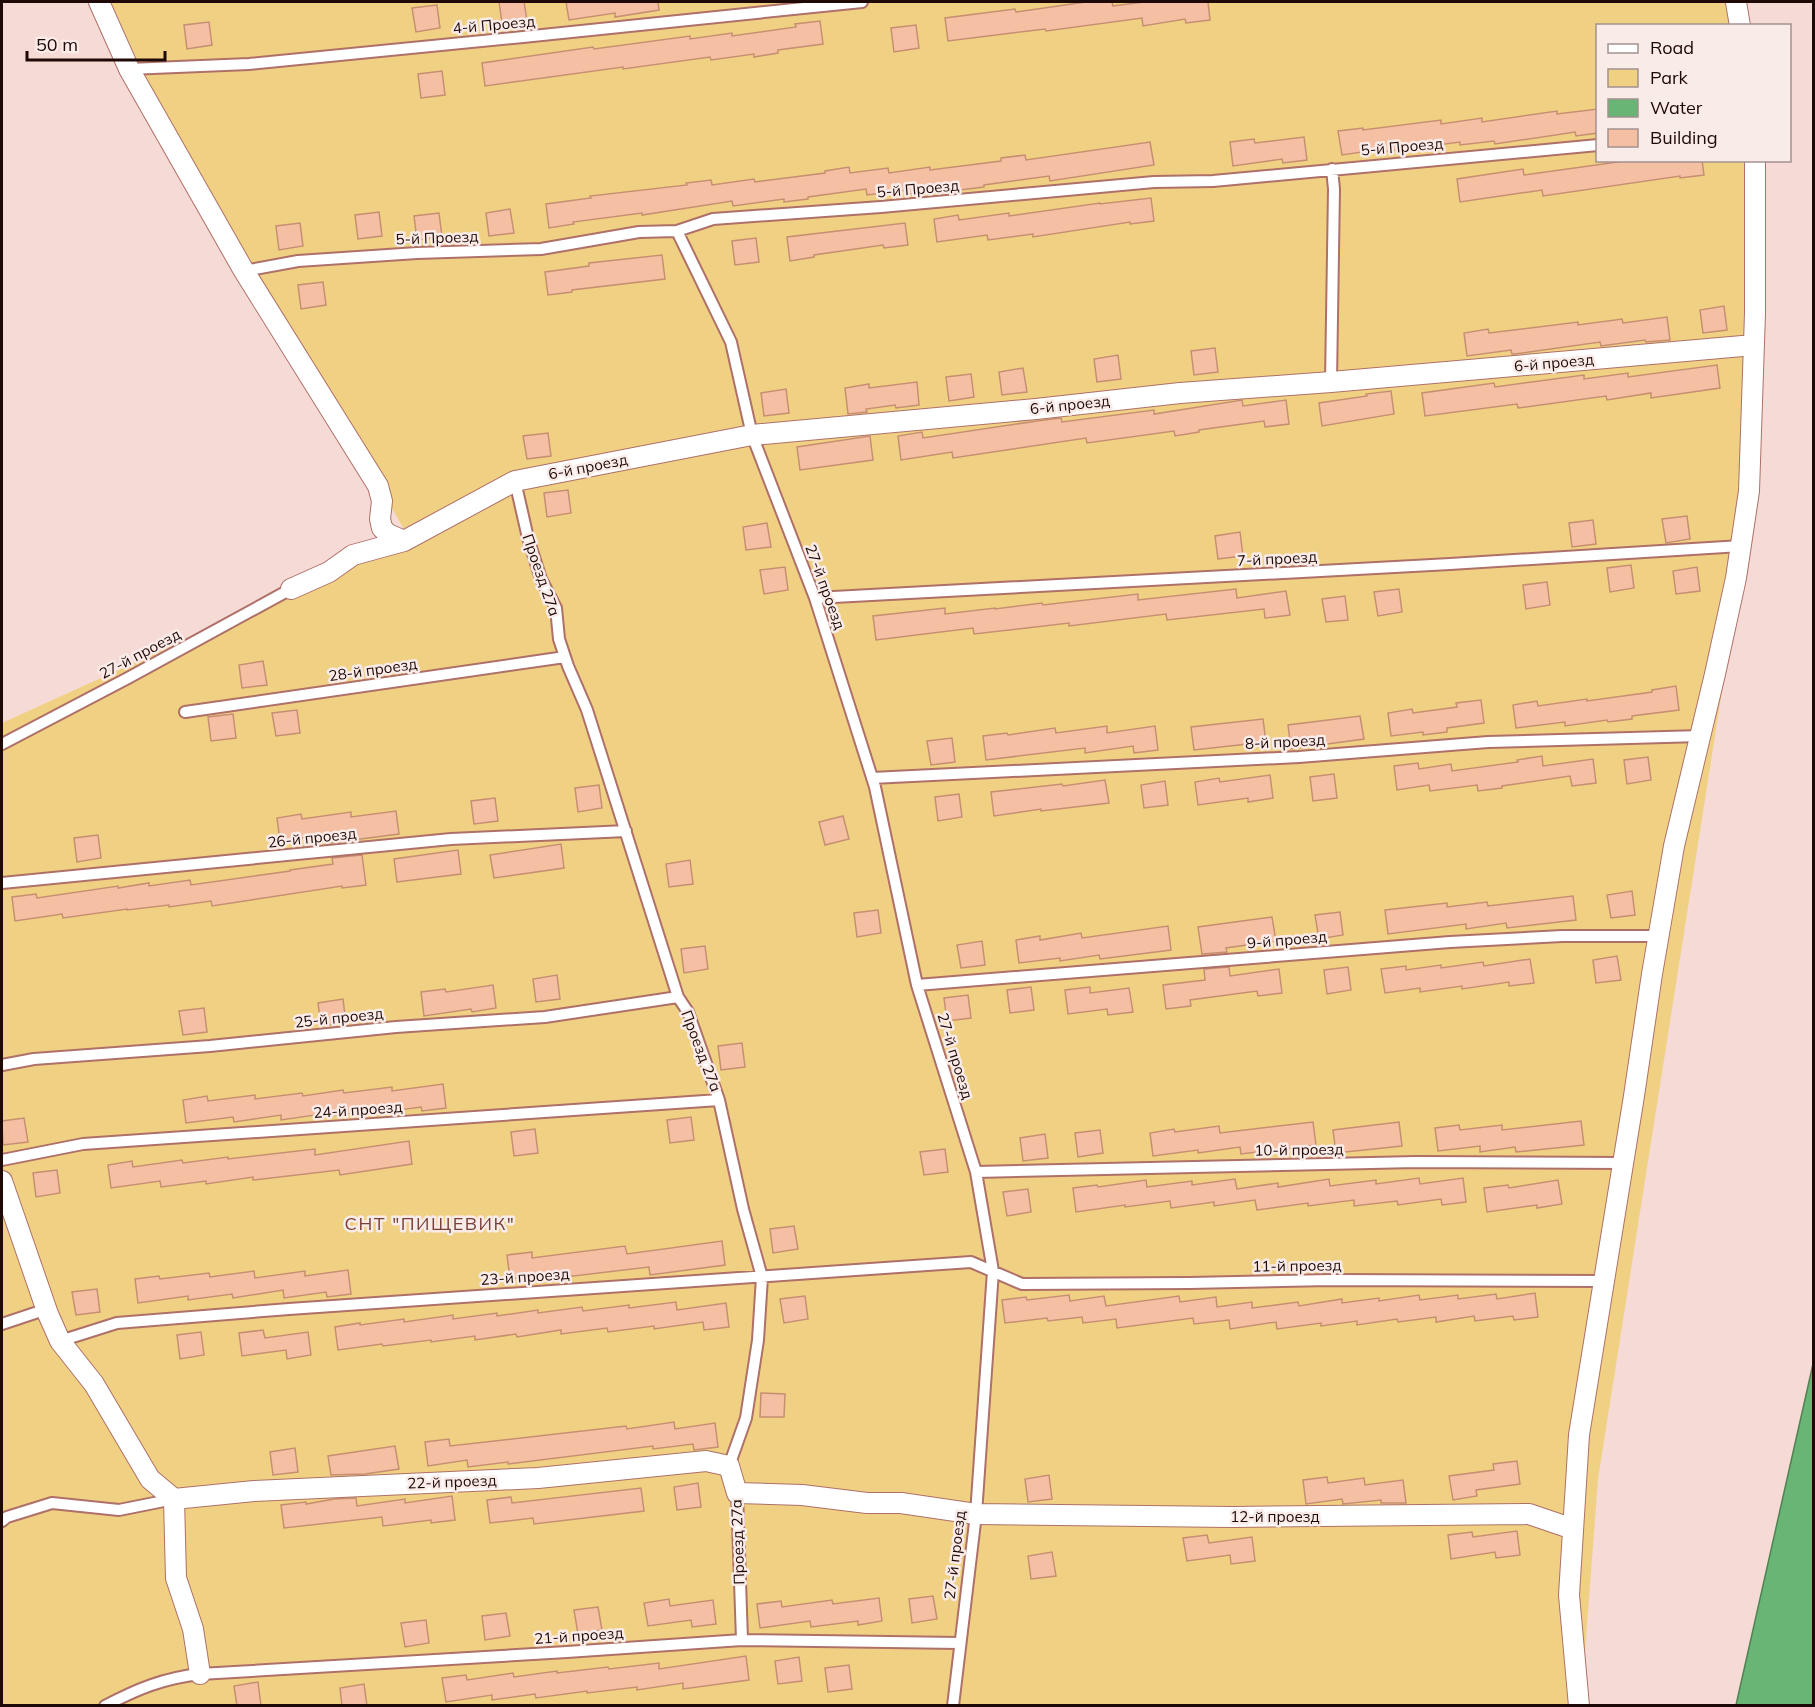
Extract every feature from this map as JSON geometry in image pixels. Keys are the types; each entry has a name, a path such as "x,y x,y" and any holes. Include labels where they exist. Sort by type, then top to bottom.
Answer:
{"street":[{"path":"99,2 129,69 244,271 378,486 382,501 382,528 388,534 404,541"},
{"path":"1736,2 1740,24"},
{"path":"1579,1706 1569,1595 1579,1435 1674,846 1736,578 1749,492 1754,345 1755,162"},
{"name":"6-й проезд","path":"291,589 329,572 353,555 404,541 515,481 752,435 1036,409 1180,393 1754,345"},
{"path":"366,551 382,528"},
{"path":"2,1181 48,1314 60,1341 94,1384 150,1479 174,1499 176,1578 193,1629 200,1674"},
{"name":"22-й проезд","path":"174,1499 254,1491 538,1478 706,1461 729,1466"},
{"name":"Проезд 27а","path":"729,1466 737,1494"},
{"path":"737,1494 802,1495 867,1503 902,1503 976,1514"},
{"name":"12-й проезд","path":"976,1514 1232,1517 1529,1514 1573,1529"}],"lane":[{"name":"4-й Проезд","path":"129,69 249,64 862,2"},
{"name":"5-й Проезд","path":"244,271 309,260 417,253 541,249 639,232 677,231 713,219 881,207 1154,182 1214,181 1596,145"},
{"path":"1331,382 1334,189 1332,169"},
{"name":"27-й проезд","path":"677,231 730,342 752,435 815,598 872,778 917,985 976,1172 993,1271 976,1514 953,1706"},
{"name":"Проезд 27а","path":"515,481 528,538 541,579 556,608 559,639 587,710 678,997 688,1012 719,1100 743,1209 762,1277 758,1340 746,1418 729,1466"},
{"name":"7-й проезд","path":"815,598 1741,546"},
{"name":"27-й проезд","path":"2,744 291,589"},
{"name":"28-й проезд","path":"186,712 565,657"},
{"name":"8-й проезд","path":"872,778 1299,757 1488,742 1701,736"},
{"name":"26-й проезд","path":"2,883 451,839 626,831"},
{"name":"9-й проезд","path":"917,985 1461,942 1562,936 1659,936"},
{"name":"25-й проезд","path":"2,1065 34,1059 210,1046 396,1027 545,1017 678,997"},
{"name":"24-й проезд","path":"2,1160 82,1144 719,1100"},
{"name":"10-й проезд","path":"976,1172 1416,1162 1624,1162"},
{"name":"23-й проезд","path":"60,1341 117,1323 301,1308 971,1262 993,1271"},
{"name":"11-й проезд","path":"993,1271 1022,1284 1330,1280 1604,1281"},
{"path":"2,1324 44,1310 48,1314"},
{"name":"Проезд 27а","path":"737,1494 742,1640"},
{"path":"2,1521 7,1517 52,1503 119,1510 174,1499"},
{"name":"21-й проезд","path":"105,1706 135,1690 179,1676 200,1674 742,1640 960,1643"}],"green space":[{"path":"111,2 1741,2 1746,24 1596,24 1596,162 1763,162 1752,501 1598,1479 1581,1705 2,1705 2,723 409,538 147,82"}],"water":[{"path":"1813,1364 1813,1705 1736,1705"}],"building":[{"path":"499,2 524,2 527,20 502,23"},
{"path":"566,2 658,2 659,10 615,17 615,13 569,20"},
{"path":"1086,2 1112,2 1113,6 1144,2 1208,2 1210,20 1186,23 1185,19 1143,26 1142,18 948,41 945,18 1015,9 1016,12"},
{"path":"437,5 440,28 416,32 412,8"},
{"path":"820,21 823,44 778,50 778,53 711,60 710,57 485,86 482,63 690,36 690,39 732,33 732,36 796,27 795,24"},
{"path":"209,22 212,45 187,49 184,25"},
{"path":"916,25 919,48 894,52 891,28"},
{"path":"442,71 445,95 421,98 418,74"},
{"path":"1596,109 1596,133 1576,136 1575,132 1495,144 1494,141 1460,145 1460,142 1342,155 1338,131 1441,120 1441,124 1482,118 1482,122 1557,111 1557,114"},
{"path":"1304,137 1307,160 1283,163 1282,159 1233,166 1230,142 1254,139 1255,143"},
{"path":"1150,142 1154,165 1050,181 1049,176 984,185 984,187 960,190 959,187 909,194 908,190 867,195 866,189 808,197 808,199 784,202 784,199 733,206 732,201 642,215 642,213 573,222 574,224 549,228 546,204 711,180 712,185 754,179 755,182 825,173 825,171 849,167 850,173 888,168 889,173 930,167 930,170 1001,161 1001,158 1025,155 1026,160"},
{"path":"1618,162 1702,162 1704,175 1680,178 1680,176 1543,196 1542,190 1460,202 1457,179 1523,169 1524,175"},
{"path":"1151,198 1154,221 1130,224 1130,222 1033,237 1033,234 988,240 987,235 937,242 934,219 958,215 959,220 1009,213 1009,216"},
{"path":"510,209 514,233 489,236 486,213"},
{"path":"379,212 382,236 358,239 355,215"},
{"path":"439,213 442,237 417,240 414,216"},
{"path":"300,223 303,246 279,250 276,226"},
{"path":"905,223 908,245 884,248 883,245 814,255 814,257 790,261 787,237"},
{"path":"756,238 759,262 735,265 732,241"},
{"path":"662,255 665,279 548,295 545,272 589,266 589,263"},
{"path":"323,282 326,305 301,309 298,285"},
{"path":"1724,306 1727,330 1703,333 1700,310"},
{"path":"1667,317 1670,340 1646,342 1645,340 1601,346 1600,342 1515,354 1512,354 1511,350 1467,356 1464,333 1488,329 1489,333 1622,319 1623,323"},
{"path":"1215,348 1218,372 1194,375 1191,351"},
{"path":"1118,355 1121,379 1097,382 1094,359"},
{"path":"1717,365 1720,388 1651,398 1651,393 1607,400 1606,396 1518,408 1517,404 1425,416 1422,393 1494,383 1495,387 1584,375 1584,379 1628,373 1628,377"},
{"path":"1023,368 1027,392 1002,395 999,372"},
{"path":"971,374 974,397 949,401 946,377"},
{"path":"917,382 919,405 896,408 895,405 848,414 845,388 869,384 869,388"},
{"path":"786,389 789,413 764,416 761,393"},
{"path":"1391,391 1394,414 1322,426 1319,403"},
{"path":"1242,400 1243,406 1286,400 1289,424 1265,427 1264,421 1199,430 1199,432 1175,436 1174,431 1087,443 1086,438 953,458 952,452 901,460 898,436 922,432 923,438 1061,418 1062,422 1154,410 1154,414"},
{"path":"548,433 551,456 527,459 523,436"},
{"path":"870,436 873,460 800,470 797,447"},
{"path":"568,490 571,513 547,517 544,493"},
{"path":"1687,516 1690,539 1666,543 1662,519"},
{"path":"1593,520 1596,544 1572,547 1569,523"},
{"path":"767,523 771,547 746,550 743,527"},
{"path":"1240,532 1243,556 1218,559 1215,536"},
{"path":"1631,565 1634,588 1610,592 1607,568"},
{"path":"785,567 788,590 764,594 760,570"},
{"path":"1697,567 1700,591 1676,594 1673,571"},
{"path":"1547,582 1550,605 1526,609 1523,585"},
{"path":"1236,589 1237,598 1286,591 1290,615 1265,618 1264,609 1167,620 1166,614 1069,626 1069,623 974,634 973,628 876,640 873,616 945,608 945,614 1138,594 1138,600"},
{"path":"1399,589 1402,612 1378,616 1374,592"},
{"path":"1345,596 1348,620 1326,622 1322,599"},
{"path":"263,661 267,685 242,688 239,665"},
{"path":"1676,686 1679,710 1632,716 1632,719 1608,722 1607,720 1565,726 1565,722 1516,728 1513,705 1537,701 1538,706 1587,699 1587,701 1652,692 1652,690"},
{"path":"1481,700 1484,723 1447,728 1447,732 1391,736 1388,713 1412,709 1413,713 1457,707 1456,703"},
{"path":"297,710 300,733 276,736 272,713"},
{"path":"233,714 236,738 211,741 208,717"},
{"path":"1360,716 1364,739 1291,749 1288,725"},
{"path":"1263,719 1266,742 1194,750 1191,727"},
{"path":"1107,726 1107,733 1155,726 1158,750 1134,753 1133,746 1085,753 1085,748 986,760 983,736 1055,728 1056,733"},
{"path":"952,738 955,762 931,765 927,741"},
{"path":"1542,756 1543,766 1593,759 1596,783 1572,786 1570,776 1478,791 1477,785 1430,791 1429,785 1397,790 1394,766 1418,763 1419,769 1451,764 1452,771 1518,762 1517,760"},
{"path":"1648,757 1651,780 1627,784 1624,760"},
{"path":"1334,774 1337,798 1313,801 1310,777"},
{"path":"1270,775 1273,798 1248,802 1248,798 1198,805 1195,782 1219,778 1220,782"},
{"path":"1105,780 1109,803 994,816 991,792"},
{"path":"1165,781 1168,805 1144,808 1141,785"},
{"path":"599,785 602,808 578,812 575,788"},
{"path":"959,794 962,817 938,821 935,797"},
{"path":"495,798 498,821 474,824 471,801"},
{"path":"396,811 399,834 330,843 329,834 280,841 277,818 301,814 302,819 351,812 351,817"},
{"path":"843,816 849,839 825,845 819,822"},
{"path":"98,835 101,858 77,862 74,838"},
{"path":"561,844 564,868 494,878 490,855"},
{"path":"458,850 461,874 397,882 394,859"},
{"path":"362,855 366,885 342,888 342,886 212,906 211,901 63,918 62,914 15,921 12,897 36,894 37,898 118,886 118,888 149,883 149,886 190,880 191,885 333,864 332,858"},
{"path":"690,860 693,884 669,887 666,864"},
{"path":"1632,891 1635,915 1611,918 1607,895"},
{"path":"1573,896 1576,920 1507,928 1506,923 1466,929 1466,924 1388,934 1385,910 1447,903 1447,907 1487,902 1488,906"},
{"path":"878,910 881,933 857,937 854,913"},
{"path":"1340,912 1343,935 1319,939 1315,915"},
{"path":"1272,917 1276,941 1226,948 1227,952 1202,954 1198,927"},
{"path":"1168,926 1171,950 1100,959 1099,955 1060,961 1060,958 1019,963 1016,940 1040,936 1040,940 1081,933 1082,938"},
{"path":"982,941 985,965 961,968 957,945"},
{"path":"705,946 708,969 684,973 681,949"},
{"path":"1617,956 1621,980 1596,983 1593,960"},
{"path":"1530,959 1534,983 1509,986 1509,982 1420,992 1420,988 1385,993 1381,969 1406,966 1406,970 1441,965 1441,968 1483,962 1484,966"},
{"path":"1229,967 1230,976 1279,969 1282,993 1258,996 1257,991 1190,1000 1191,1006 1166,1009 1163,985 1205,980 1204,969"},
{"path":"1348,967 1351,990 1327,994 1324,970"},
{"path":"557,975 560,999 536,1002 533,979"},
{"path":"493,985 496,1008 424,1016 421,992 445,989 446,992"},
{"path":"1031,987 1034,1010 1010,1013 1007,990"},
{"path":"1090,987 1090,993 1129,988 1133,1012 1108,1015 1107,1009 1068,1014 1065,990"},
{"path":"968,995 971,1018 947,1021 944,998"},
{"path":"343,999 346,1023 321,1026 318,1003"},
{"path":"204,1008 207,1032 183,1035 179,1011"},
{"path":"742,1043 745,1067 721,1070 718,1046"},
{"path":"443,1084 446,1108 422,1111 421,1107 370,1114 370,1111 322,1117 322,1114 281,1120 281,1115 234,1122 233,1117 186,1123 183,1100 207,1096 208,1101 255,1095 255,1099 302,1093 303,1096 343,1090 344,1093 392,1087 392,1091"},
{"path":"691,1117 694,1140 670,1143 667,1120"},
{"path":"24,1118 28,1142 3,1145 2,1121"},
{"path":"1581,1121 1584,1145 1516,1152 1515,1147 1480,1152 1480,1146 1438,1151 1435,1128 1459,1125 1460,1130 1502,1125 1502,1130"},
{"path":"1313,1122 1316,1145 1241,1154 1240,1147 1153,1156 1150,1133 1219,1126 1220,1133"},
{"path":"1399,1122 1402,1146 1336,1153 1333,1130"},
{"path":"535,1129 538,1153 514,1156 511,1132"},
{"path":"1100,1130 1103,1153 1078,1157 1075,1133"},
{"path":"1045,1134 1048,1158 1023,1161 1020,1138"},
{"path":"409,1141 412,1164 340,1175 339,1170 253,1180 253,1177 206,1184 206,1181 161,1187 160,1181 111,1188 108,1165 132,1161 133,1167 182,1160 183,1163 315,1149 315,1155"},
{"path":"945,1149 948,1172 924,1175 920,1152"},
{"path":"57,1170 60,1193 36,1197 33,1173"},
{"path":"1419,1178 1420,1184 1463,1178 1466,1202 1442,1205 1441,1199 1398,1205 1397,1201 1354,1206 1354,1200 1257,1210 1255,1200 1214,1206 1214,1202 1171,1208 1170,1201 1076,1212 1073,1188 1146,1180 1147,1187 1192,1181 1192,1185 1235,1179 1237,1189 1278,1183 1278,1187 1329,1179 1330,1186 1376,1180 1376,1184"},
{"path":"1558,1180 1562,1204 1487,1212 1484,1188 1508,1185 1509,1188"},
{"path":"1028,1189 1031,1212 1007,1216 1003,1192"},
{"path":"794,1226 798,1249 773,1253 770,1229"},
{"path":"722,1241 725,1265 650,1275 649,1267 557,1278 556,1273 510,1279 507,1255 532,1252 532,1258 625,1246 627,1254"},
{"path":"348,1270 351,1294 327,1297 326,1292 284,1298 283,1290 233,1298 232,1294 188,1300 188,1296 138,1303 135,1279 159,1276 160,1279 209,1273 210,1277 254,1271 255,1278 305,1271 305,1276"},
{"path":"97,1289 100,1312 76,1315 72,1292"},
{"path":"1535,1293 1538,1317 1514,1320 1513,1316 1475,1321 1474,1316 1436,1322 1436,1317 1398,1322 1397,1319 1357,1325 1357,1321 1321,1326 1321,1323 1277,1329 1276,1322 1230,1329 1229,1320 1194,1324 1193,1318 1117,1328 1116,1319 1083,1323 1082,1317 1005,1323 1002,1300 1026,1297 1027,1300 1069,1295 1070,1301 1104,1296 1106,1306 1179,1296 1180,1302 1216,1297 1217,1307 1252,1302 1252,1308 1298,1302 1299,1306 1342,1299 1342,1303 1379,1298 1379,1301 1419,1295 1420,1300 1458,1295 1458,1299 1496,1294 1497,1299"},
{"path":"805,1296 808,1319 784,1323 780,1299"},
{"path":"676,1302 677,1310 726,1303 729,1327 704,1330 703,1322 654,1329 654,1326 608,1332 607,1328 561,1334 561,1330 517,1337 516,1334 475,1340 475,1336 338,1350 335,1327 404,1319 404,1322 453,1315 453,1319 497,1313 497,1316 582,1307 583,1311"},
{"path":"263,1330 265,1338 308,1332 311,1355 287,1359 286,1350 242,1356 239,1333"},
{"path":"201,1332 204,1355 180,1359 177,1335"},
{"path":"761,1393 785,1394 784,1417 760,1417"},
{"path":"674,1422 675,1429 715,1423 718,1447 694,1450 693,1444 653,1449 653,1446 508,1464 508,1462 468,1467 467,1460 428,1466 425,1442 449,1439 450,1446 626,1426 627,1429"},
{"path":"395,1446 399,1469 365,1474 331,1475 328,1456"},
{"path":"295,1448 298,1472 273,1475 270,1452"},
{"path":"1517,1461 1520,1484 1476,1490 1477,1496 1453,1500 1449,1476 1494,1470 1493,1464"},
{"path":"1049,1475 1052,1499 1028,1502 1025,1479"},
{"path":"1327,1477 1328,1483 1364,1478 1365,1485 1403,1480 1406,1503 1381,1503 1381,1500 1343,1504 1342,1499 1306,1504 1303,1480"},
{"path":"698,1483 701,1507 677,1510 674,1487"},
{"path":"641,1488 644,1511 534,1524 533,1518 490,1523 487,1500 511,1497 512,1503"},
{"path":"452,1496 455,1520 431,1523 431,1520 383,1526 382,1517 284,1528 281,1505 356,1498 357,1506 405,1499 405,1503"},
{"path":"1517,1531 1520,1555 1496,1558 1495,1552 1451,1559 1448,1535 1472,1532 1473,1537"},
{"path":"1207,1535 1209,1543 1252,1537 1255,1561 1231,1564 1230,1555 1187,1561 1183,1538"},
{"path":"1052,1552 1056,1576 1031,1579 1028,1556"},
{"path":"933,1596 937,1619 912,1623 909,1599"},
{"path":"879,1598 882,1621 858,1625 858,1621 811,1627 810,1621 760,1628 757,1604 781,1601 782,1607 832,1600 833,1604"},
{"path":"669,1599 670,1606 713,1600 716,1624 692,1627 691,1620 648,1626 644,1603"},
{"path":"598,1607 602,1630 578,1634 574,1610"},
{"path":"506,1613 510,1636 485,1640 482,1616"},
{"path":"426,1620 429,1643 405,1647 401,1623"},
{"path":"746,1656 749,1680 683,1689 683,1683 637,1690 637,1687 536,1698 535,1694 492,1700 492,1695 446,1702 442,1678 466,1675 467,1680 513,1673 514,1677 557,1671 557,1673 608,1667 609,1669 659,1663 659,1669"},
{"path":"799,1657 802,1681 778,1684 775,1661"},
{"path":"849,1665 852,1689 828,1692 825,1668"},
{"path":"258,1682 261,1706 237,1706 234,1686"},
{"path":"364,1684 367,1706 342,1706 340,1688"}],"district":[{"name":"СНТ \"ПИЩЕВИК\"","path":"430,1224"}]}
